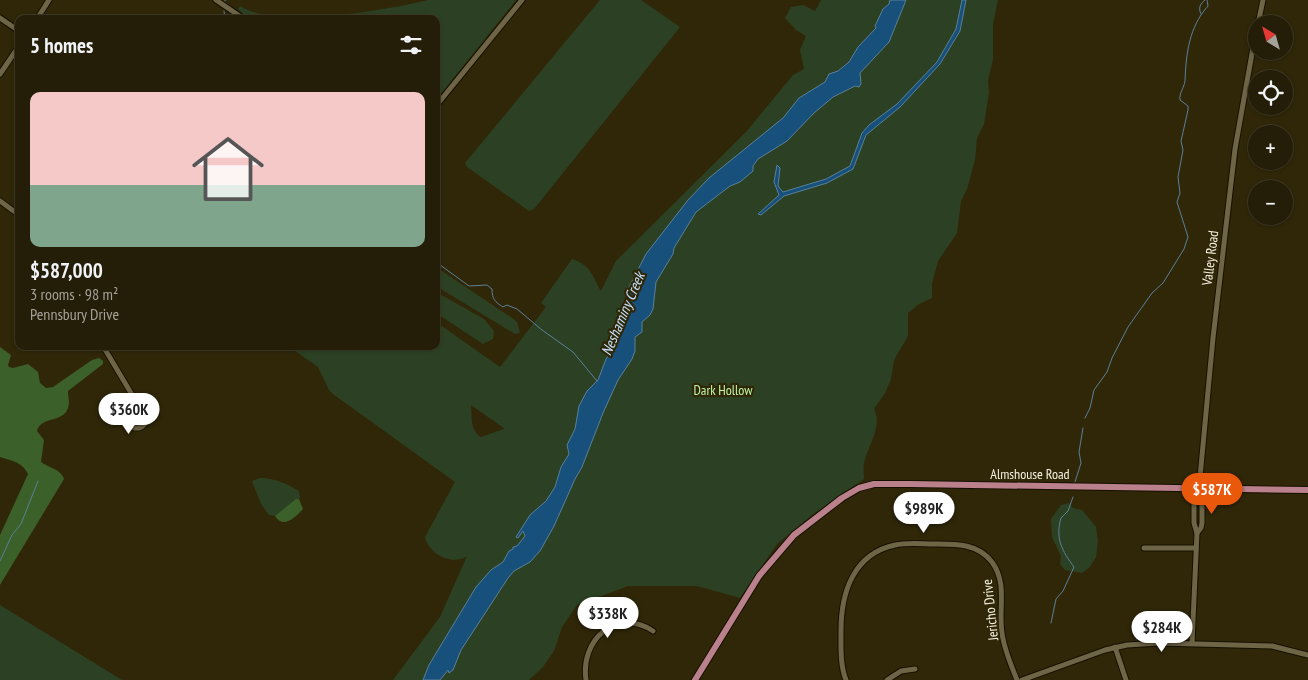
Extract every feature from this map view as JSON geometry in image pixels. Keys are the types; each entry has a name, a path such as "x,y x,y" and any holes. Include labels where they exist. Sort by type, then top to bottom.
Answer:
{"main road":[{"name":"Almshouse Road","path":"696,680 772,559 802,528 842,498 859,488 874,484 888,484 1308,490"}],"street":[{"path":"40,15 49,0"},
{"path":"216,0 238,15"},
{"path":"440,101 522,0"},
{"path":"1260,15 1263,0"},
{"path":"0,18 15,28"},
{"path":"0,74 15,52"},
{"name":"Valley Road","path":"1192,643 1197,533 1202,523 1198,488 1213,338 1236,142 1251,60"},
{"path":"0,201 15,212"},
{"path":"105,350 134,398 137,410"},
{"name":"Jericho Drive","path":"846,680 842,664 841,617 843,600 849,583 858,567 872,555 893,545 907,543 966,546 979,550 993,563 999,575 1002,588 1002,633 1016,680"},
{"path":"1144,548 1196,548"},
{"path":"586,680 586,660 595,639 603,630 614,625 624,624 643,626 653,631"},
{"path":"1022,680 1115,648 1159,642 1272,646 1308,655"},
{"path":"1115,648 1126,680"},
{"path":"887,680 901,671 915,668"}],"green space":[{"path":"428,0 516,0 440,95 440,15 341,15 386,9"},
{"path":"600,0 641,0 680,27 534,209 529,211 467,167 465,163"},
{"name":"Dark Hollow","path":"821,0 998,0 993,24 993,59 988,81 989,93 984,124 977,138 975,160 967,189 961,201 957,233 938,261 932,284 932,298 919,304 908,313 908,336 894,360 891,379 885,393 874,409 877,422 876,429 864,463 864,479 812,515 777,544 740,598 697,586 628,586 577,605 562,627 554,651 543,667 529,680 393,680 440,617 467,556 455,560 442,557 431,549 425,537 455,482 333,394 329,390 318,367 294,350 440,350 440,325 500,367 546,307 541,303 572,259 588,268 601,291 616,261 746,132 793,75 804,69 800,50 806,36 796,30 785,18 791,7 803,5 815,11","holes":["471,405 505,429 481,437 473,427"]},
{"path":"240,6 268,15 245,15 238,9"},
{"path":"440,270 517,322 520,333 515,334 440,288"},
{"path":"440,294 484,319 494,331 493,339 483,344 440,316"},
{"path":"0,347 11,355 9,367 13,368 28,364 38,372 40,383 46,388 53,387 92,360 99,358 103,361 103,364 68,391 69,404 62,416 39,426 37,431 44,440 41,462 58,471 64,479 0,585 0,535 28,474 20,464 0,457"},
{"path":"259,478 274,480 290,486 299,491 300,498 275,516 269,515 261,504 252,481"},
{"path":"296,499 299,499 303,509 289,521 282,522 278,520 275,516"},
{"path":"1069,503 1073,508 1082,510 1096,527 1098,541 1096,557 1090,567 1082,573 1065,570 1060,564 1061,556 1052,537 1051,519 1061,505"},
{"path":"0,605 122,680 0,680"}],"water":[{"path":"890,0 906,0 889,42 860,73 861,84 859,87 855,86 833,97 814,113 787,141 758,159 753,166 753,171 740,182 730,186 696,212 656,282 653,309 650,315 642,322 642,332 635,337 635,351 632,359 618,380 582,467 540,551 530,562 514,571 508,578 461,650 453,670 449,673 448,670 440,680 423,680 429,665 476,587 491,570 503,562 509,551 517,546 525,536 523,531 518,538 516,537 530,515 546,501 555,487 561,467 569,454 567,445 575,429 579,406 587,391 598,380 606,359 612,350 626,317 629,300 626,293 646,254 688,200 709,178 783,118 799,98 825,82 829,74 838,71 849,62 858,47 876,28 875,26 883,9 889,4"},
{"path":"962,0 966,0 960,31 940,64 900,107 866,135 853,169 827,183 784,196 761,215 758,214 779,195 774,182 777,165 780,168 778,186 783,192 826,179 850,166 862,133 869,125 897,104 937,62 956,29"}],"waterway":[{"path":"1201,14 1200,6 1205,0"},
{"path":"1085,418 1090,408 1094,390 1107,372 1128,327 1152,293 1163,283 1184,249 1188,237 1177,202 1180,193 1178,177 1183,150 1181,141 1188,110 1188,106 1180,100 1180,97 1185,81 1190,41 1197,23 1208,6 1207,0"},
{"path":"224,11 224,15"},
{"path":"440,265 469,286 487,285 492,289 494,300 503,307 507,305 517,309 573,352 597,381"},
{"path":"1075,482 1081,463 1079,452 1083,428"},
{"path":"0,561 12,535 21,524 38,481"},
{"path":"1051,623 1056,599 1063,591 1074,567 1063,550 1059,538 1061,518 1068,511 1073,497"}],"water label":[{"name":"Neshaminy Creek","path":"623,314"}]}
